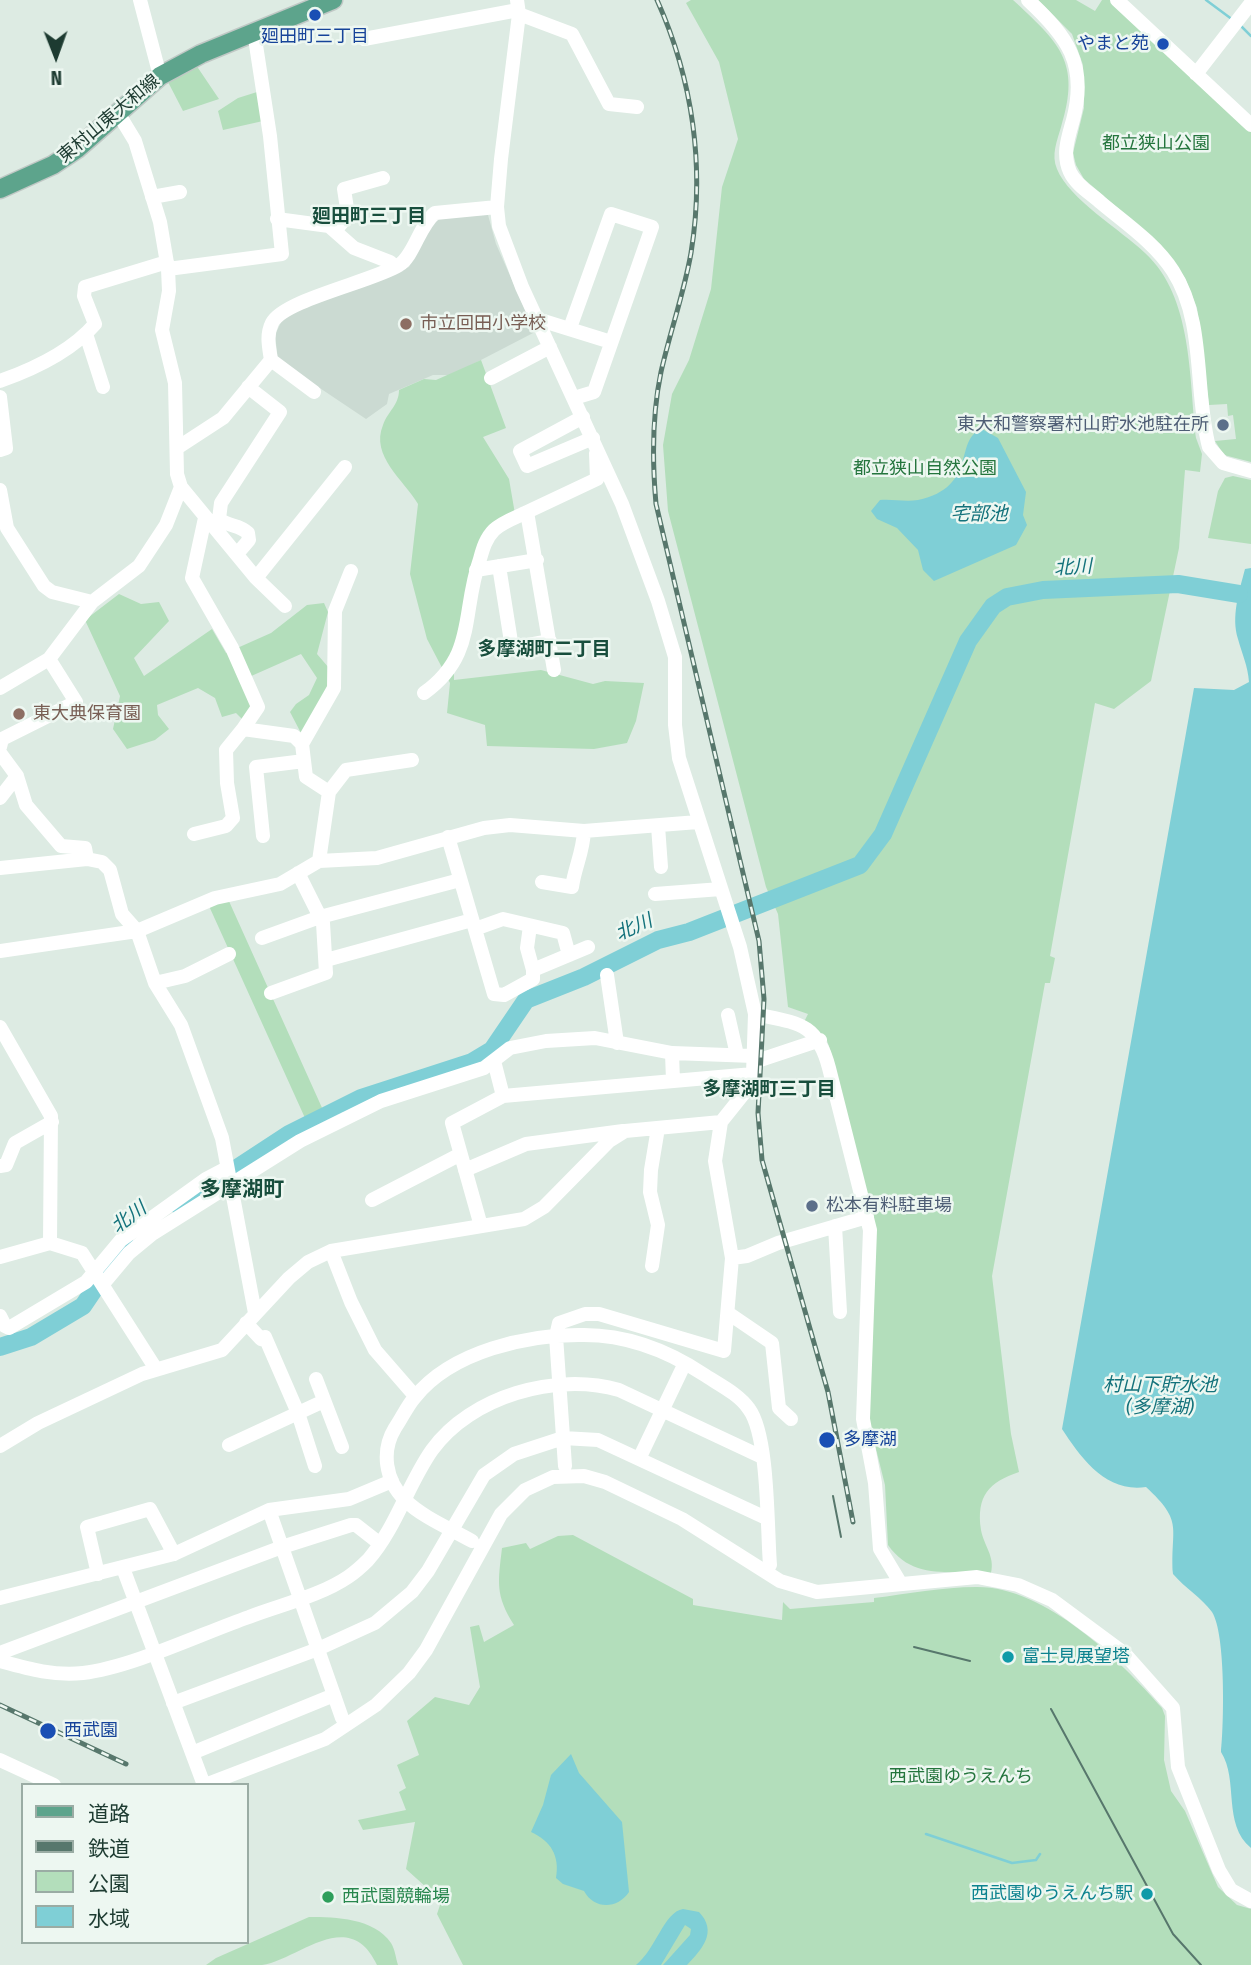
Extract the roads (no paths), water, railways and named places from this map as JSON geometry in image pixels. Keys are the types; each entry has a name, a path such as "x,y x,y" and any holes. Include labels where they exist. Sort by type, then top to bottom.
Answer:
{"main road":[{"name":"東村山東大和線","path":"0,189 53,165 77,149 160,76 254,32 333,0"}],"street":[{"path":"140,0 160,76"},
{"path":"1028,0 1058,29 1073,56 1076,103 1066,151 1070,171 1082,187 1150,244 1172,270 1189,309 1209,447 1223,463 1251,471"},
{"path":"1117,0 1251,125"},
{"path":"1196,74 1234,21 1251,3"},
{"path":"518,8 497,207 505,243 644,557 672,642 676,670 676,740 698,822 733,926 755,1014 753,1064 745,1092 721,1122 715,1167 732,1258 724,1351 592,1313 559,1323 555,1336 565,1466"},
{"path":"363,39 518,8 572,34 609,104 637,107"},
{"path":"0,381 21,374 80,341 94,324 84,296 85,287 167,266 280,256 270,136 254,32"},
{"path":"0,688 49,659 92,602 146,558 166,525 181,487 175,383 162,330 169,292 167,266 152,197 135,141 118,113"},
{"path":"335,231 348,215 345,189 383,178"},
{"path":"152,197 180,192"},
{"path":"314,393 271,360 268,334 273,320 294,307 394,267 404,260 421,229 435,213 497,207"},
{"path":"570,328 611,214 652,227 594,392 574,398"},
{"path":"277,219 329,226 354,248 390,262 394,267"},
{"path":"537,319 611,342"},
{"path":"86,334 103,387"},
{"path":"491,378 551,347"},
{"path":"177,448 223,418 271,360"},
{"path":"237,554 248,540 248,533 241,526 227,525 219,519 221,503 280,412 248,387"},
{"path":"0,397 6,448 0,450"},
{"path":"583,417 520,451 527,466 596,444"},
{"path":"424,693 444,679 459,655 476,570 486,540 495,528 597,480 596,444"},
{"path":"256,578 345,467"},
{"path":"181,487 256,578 285,606"},
{"path":"0,490 7,528 44,586 52,592 92,602"},
{"path":"527,512 554,670"},
{"path":"194,834 226,826 233,818 227,783 226,750 258,707 232,648 192,578 205,518"},
{"path":"476,570 537,560"},
{"path":"499,566 512,648 550,641"},
{"path":"329,792 306,777 302,744 334,688 335,611 351,571"},
{"path":"0,747 2,739 76,702 49,659"},
{"path":"243,729 293,736 302,744"},
{"path":"0,753 26,805 61,846 85,848 87,859"},
{"path":"319,861 329,792 346,770 412,760"},
{"path":"263,836 256,767 304,761"},
{"path":"0,798 9,771"},
{"path":"0,951 137,931 215,898 280,884 319,861 377,858 497,826 584,831 698,822"},
{"path":"658,826 661,867"},
{"path":"542,882 572,887 575,871 582,859 584,831"},
{"path":"448,837 494,994 504,996 533,979 527,948 530,926"},
{"path":"0,868 87,859 102,862 110,870 122,915 137,931 155,983 181,1025 222,1138 251,1318 261,1339 264,1336 298,1413 315,1466"},
{"path":"271,993 326,973 320,917 298,873"},
{"path":"262,938 320,917 460,880"},
{"path":"655,894 673,897 721,889"},
{"path":"326,960 503,919 563,933 569,954"},
{"path":"533,970 588,947"},
{"path":"155,983 185,976 229,954"},
{"path":"607,975 617,1043"},
{"path":"755,1014 804,1027 820,1040 867,1217 870,1253 863,1419 875,1483 880,1549 901,1584"},
{"path":"728,1015 737,1055"},
{"path":"0,1027 35,1083 52,1122 50,1243"},
{"path":"0,1316 9,1328 86,1282 100,1279 152,1234 231,1183 363,1108 476,1071 510,1048 528,1043 582,1038 672,1053 737,1055 753,1064"},
{"path":"481,1226 458,1155 452,1123 503,1096 673,1081 753,1064 820,1040"},
{"path":"672,1053 673,1081"},
{"path":"494,1061 503,1096"},
{"path":"0,1166 6,1165 15,1143 52,1122"},
{"path":"465,1170 526,1144 721,1122"},
{"path":"652,1266 658,1225 650,1192 658,1128"},
{"path":"0,1446 38,1423 156,1369 182,1364 222,1350 308,1262 331,1251 516,1221 544,1207 608,1141 625,1131"},
{"path":"372,1200 458,1155"},
{"path":"100,1279 121,1240 206,1179 227,1168"},
{"path":"732,1258 747,1256 779,1243 867,1217"},
{"path":"835,1226 840,1312"},
{"path":"0,1258 50,1243 82,1253 156,1369"},
{"path":"331,1251 351,1302 375,1350 415,1396"},
{"path":"728,1313 772,1343 779,1408 791,1419"},
{"path":"472,1541 405,1500 387,1471 387,1442 415,1396 442,1372 469,1358 500,1347 555,1336 585,1335 632,1340 685,1363 750,1409 762,1457 770,1565"},
{"path":"639,1458 685,1363"},
{"path":"316,1379 342,1447"},
{"path":"0,1661 46,1673 73,1674 110,1667 300,1598 347,1578 368,1560 431,1452 460,1420 519,1393 559,1385 600,1385 663,1410 762,1457"},
{"path":"229,1445 324,1401"},
{"path":"173,1703 318,1649 375,1623 393,1609 428,1571 484,1475 493,1466 514,1454 563,1438 598,1440 766,1518"},
{"path":"209,1783 325,1739 376,1705 421,1657 501,1514 525,1490 553,1477 584,1476 605,1482 682,1519 793,1588 817,1592 977,1577 1018,1585 1052,1600 1125,1654 1173,1708 1178,1767 1219,1870 1231,1890 1251,1901"},
{"path":"0,1598 174,1554 269,1510 349,1499 392,1481"},
{"path":"98,1574 87,1527 150,1509 174,1554"},
{"path":"269,1510 342,1718"},
{"path":"0,1653 282,1547 351,1525 356,1525 379,1543"},
{"path":"123,1568 203,1783"},
{"path":"192,1753 334,1695"},
{"path":"0,1760 50,1783"}],"water":[{"name":"宅部池","path":"982,429 998,438 1026,492 1023,515 1027,525 1016,545 934,581 923,570 918,550 897,528 877,519 871,511 880,500 918,500 937,494 950,485 962,463 968,442 973,434"},
{"name":"村山下貯水池 (多摩湖)","path":"1251,568 1251,1848 1237,1827 1229,1775 1221,1752 1223,1680 1217,1623 1208,1607 1173,1574 1171,1518 1146,1487 1119,1485 1096,1471 1086,1462 1062,1429 1194,688 1234,690 1249,682 1235,622 1245,569"},
{"path":"571,1754 579,1773 622,1822 629,1892 613,1904 594,1902 584,1891 563,1884 556,1878 557,1863 552,1850 544,1840 531,1832 543,1805 551,1775"},
{"path":"683,1909 699,1912 705,1919 708,1933 698,1953 687,1965 663,1965 690,1935 691,1929 685,1925 661,1965 636,1965 670,1917"}],"waterway":[{"path":"1206,0 1233,20"},
{"path":"1241,26 1251,36"},
{"name":"北川","path":"179,1206 289,1134 361,1098 472,1062 492,1050 526,1000 584,977 658,940 689,932 860,865 883,834 968,641 993,606 1007,597 1043,590 1178,584 1239,594"},
{"name":"北川","path":"0,1347 31,1337 83,1306 125,1244"},
{"path":"926,1834 1012,1863 1036,1860 1040,1854"}],"tram line":[{"path":"833,1496 841,1537"},
{"path":"914,1647 970,1661"},
{"path":"1051,1709 1173,1934 1201,1965"}],"railway":[{"path":"657,0 669,30 687,93 693,124 697,188 691,253 661,372 656,404 653,454 656,504 759,941 764,999 758,1113 762,1160 828,1392 853,1522"},
{"path":"0,1705 126,1764"}],"place":[{"name":"廻田町三丁目","path":"315,15"},
{"name":"やまと苑","path":"1163,44"},
{"name":"市立回田小学校","path":"406,324"},
{"name":"東大和警察署村山貯水池駐在所","path":"1223,425"},
{"name":"東大典保育園","path":"19,714"},
{"name":"松本有料駐車場","path":"812,1206"},
{"name":"多摩湖","path":"827,1440"},
{"name":"富士見展望塔","path":"1008,1657"},
{"name":"西武園","path":"48,1731"},
{"name":"西武園ゆうえんち駅","path":"1147,1894"},
{"name":"西武園競輪場","path":"328,1897"}],"district":[{"name":"廻田町三丁目","path":"369,217"},
{"name":"多摩湖町二丁目","path":"544,650"},
{"name":"多摩湖町三丁目","path":"769,1090"},
{"name":"多摩湖町","path":"242,1190"}],"park label":[{"name":"都立狭山公園","path":"1156,144"},
{"name":"都立狭山自然公園","path":"925,469"},
{"name":"西武園ゆうえんち","path":"961,1777"}]}
